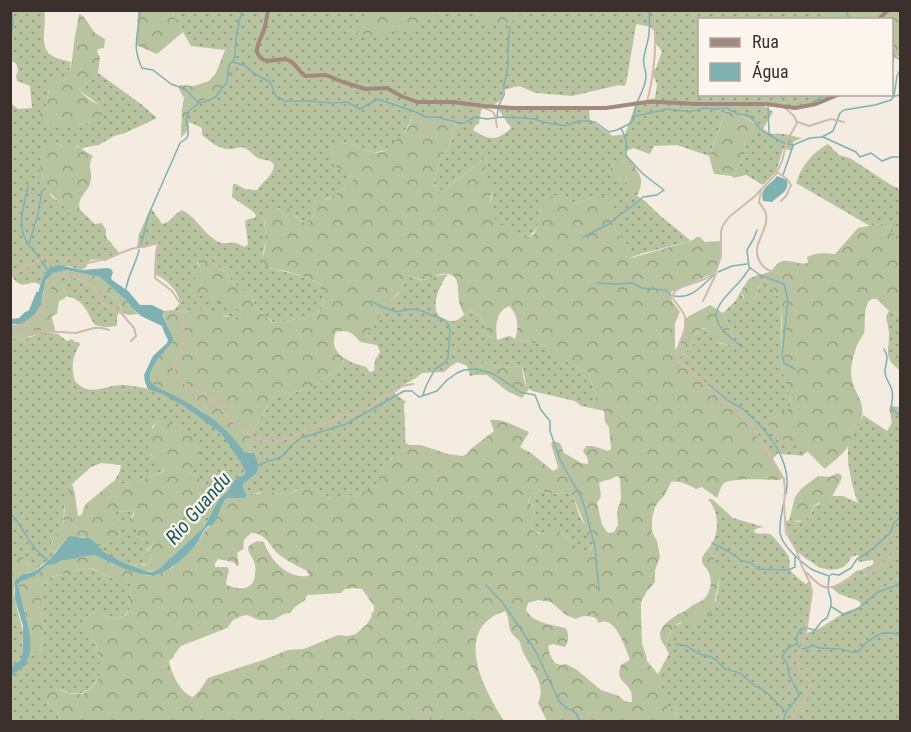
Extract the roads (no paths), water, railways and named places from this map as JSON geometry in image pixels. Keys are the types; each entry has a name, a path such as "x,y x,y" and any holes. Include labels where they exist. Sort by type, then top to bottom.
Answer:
{"main road":[{"path":"268,10 257,50 263,59 292,62 305,76 326,75 365,89 387,88 412,101 453,102 512,108 606,108 647,102 767,104 793,108 816,104 835,96"}],"street":[{"path":"647,102 655,57 654,10"},
{"path":"476,105 493,111 497,127"},
{"path":"703,301 715,278 722,253 721,231 724,222 754,197 777,172 782,161 785,145 797,122 795,116 782,106"},
{"path":"797,122 809,126 831,119 844,122"},
{"path":"777,172 788,179 791,185 781,201"},
{"path":"761,188 759,202 765,211 766,224 756,252 763,267 778,273"},
{"path":"10,275 44,257 89,262 105,260 131,249 158,243 155,278 172,291 182,307 184,336 174,374 189,387 205,393 242,431 270,443 369,408 378,400 404,386 413,384"},
{"path":"718,268 710,277 682,287 673,295 686,318 685,331 677,348 678,358 724,400 743,413 780,470 785,485 786,533 795,547 800,562 819,585 830,588 872,572 900,548"},
{"path":"10,328 28,323 38,315 52,283 64,275 83,280 97,289 102,304 107,308 117,310 134,328 136,336 131,341"},
{"path":"10,334 41,331 76,333 94,328 109,330"},
{"path":"791,722 795,712 806,699 809,686 797,661 806,632 812,599 812,587 806,571"}],"water":[{"path":"777,176 787,180 787,188 772,202 763,201 764,190"},
{"path":"59,265 82,270 111,269 112,280 128,291 140,305 152,305 164,311 163,316 173,341 152,369 150,380 155,386 205,413 236,441 244,452 254,453 258,469 243,484 247,496 227,498 214,523 206,528 187,554 174,566 160,574 139,574 94,555 47,565 35,576 20,582 18,585 30,634 30,653 26,665 11,676 11,666 22,658 23,643 23,626 15,599 15,581 22,575 41,567 71,536 88,537 111,556 152,572 160,568 204,527 219,499 228,491 234,480 245,474 240,461 221,433 184,406 148,389 144,375 153,356 168,340 162,326 141,316 100,277 66,270 53,273 46,280 40,306 34,315 21,324 11,324 11,319 19,318 25,312 33,309 44,276 52,267"}],"waterway":[{"path":"10,42 13,23 12,10"},
{"path":"141,245 148,216 180,143 187,138 186,119 189,111 199,103 216,96 227,82 229,65 234,60 242,10"},
{"path":"637,102 646,79 644,60 649,34 649,10"},
{"path":"846,10 848,18"},
{"path":"140,12 136,46 142,68 153,70 171,84 185,89 199,103"},
{"path":"499,105 504,95 510,27"},
{"path":"893,55 900,60"},
{"path":"233,62 246,66 253,73 270,82 276,96 285,101 347,102 360,109 378,99 426,117 437,117 459,123 465,123 475,117 535,119 566,126 578,121 589,121 595,122 609,132 631,123 636,105"},
{"path":"636,116 668,109 690,112 704,108 727,108 737,114 751,117 767,134 793,145 810,138 822,137 833,131 840,113 844,110 891,100 900,70"},
{"path":"895,96 900,95"},
{"path":"813,102 822,96"},
{"path":"768,106 769,134"},
{"path":"497,117 498,109"},
{"path":"583,237 611,223 643,197 657,195 664,190 643,174 628,158 626,139 621,128"},
{"path":"823,137 856,152 860,157 871,153 882,161 900,157"},
{"path":"783,175 793,146"},
{"path":"28,186 22,212 22,226 26,241 39,258"},
{"path":"29,244 42,190"},
{"path":"757,230 747,250 749,267 760,275 784,284 788,300 782,355 784,363 795,369"},
{"path":"126,289 139,250"},
{"path":"41,260 48,271"},
{"path":"718,272 732,266 747,264"},
{"path":"742,347 723,330 716,317 719,305 750,268"},
{"path":"674,296 692,294 714,275"},
{"path":"597,283 633,283 642,288 665,290 671,295"},
{"name":"Rio Guandu","path":"31,311 38,294"},
{"path":"371,301 397,312 419,310 444,320 448,324 450,331 448,358 435,369 423,395"},
{"path":"884,349 887,358 885,375 893,395 892,407 900,415"},
{"path":"258,465 283,456 301,438 346,424 404,391 412,391 419,397 437,391 447,380 464,370 476,369 494,374 520,392 535,395 541,410 550,421 550,431 561,462 584,505 595,547 599,591"},
{"path":"708,384 743,409 769,436 786,470 786,494"},
{"path":"783,505 780,533 784,543 807,566 829,576 839,575 851,568 857,559 890,533 894,523 900,517"},
{"path":"10,514 34,547 49,561"},
{"path":"712,543 758,569 788,570 795,567 795,557"},
{"path":"797,643 797,635 801,629 815,630 827,618 831,606 828,589 829,577"},
{"path":"832,607 846,614 856,610 878,592 900,584"},
{"path":"486,585 503,603 536,652 559,701 575,712 581,722"},
{"path":"797,644 802,649 812,645 819,648 855,652 881,634 900,635"},
{"path":"676,644 687,646 699,654 715,659 725,669 740,673 766,692 786,712"},
{"path":"783,722 786,712 799,694 789,675 787,663 782,657 788,648 796,644"},
{"path":"430,717 432,722"}]}
